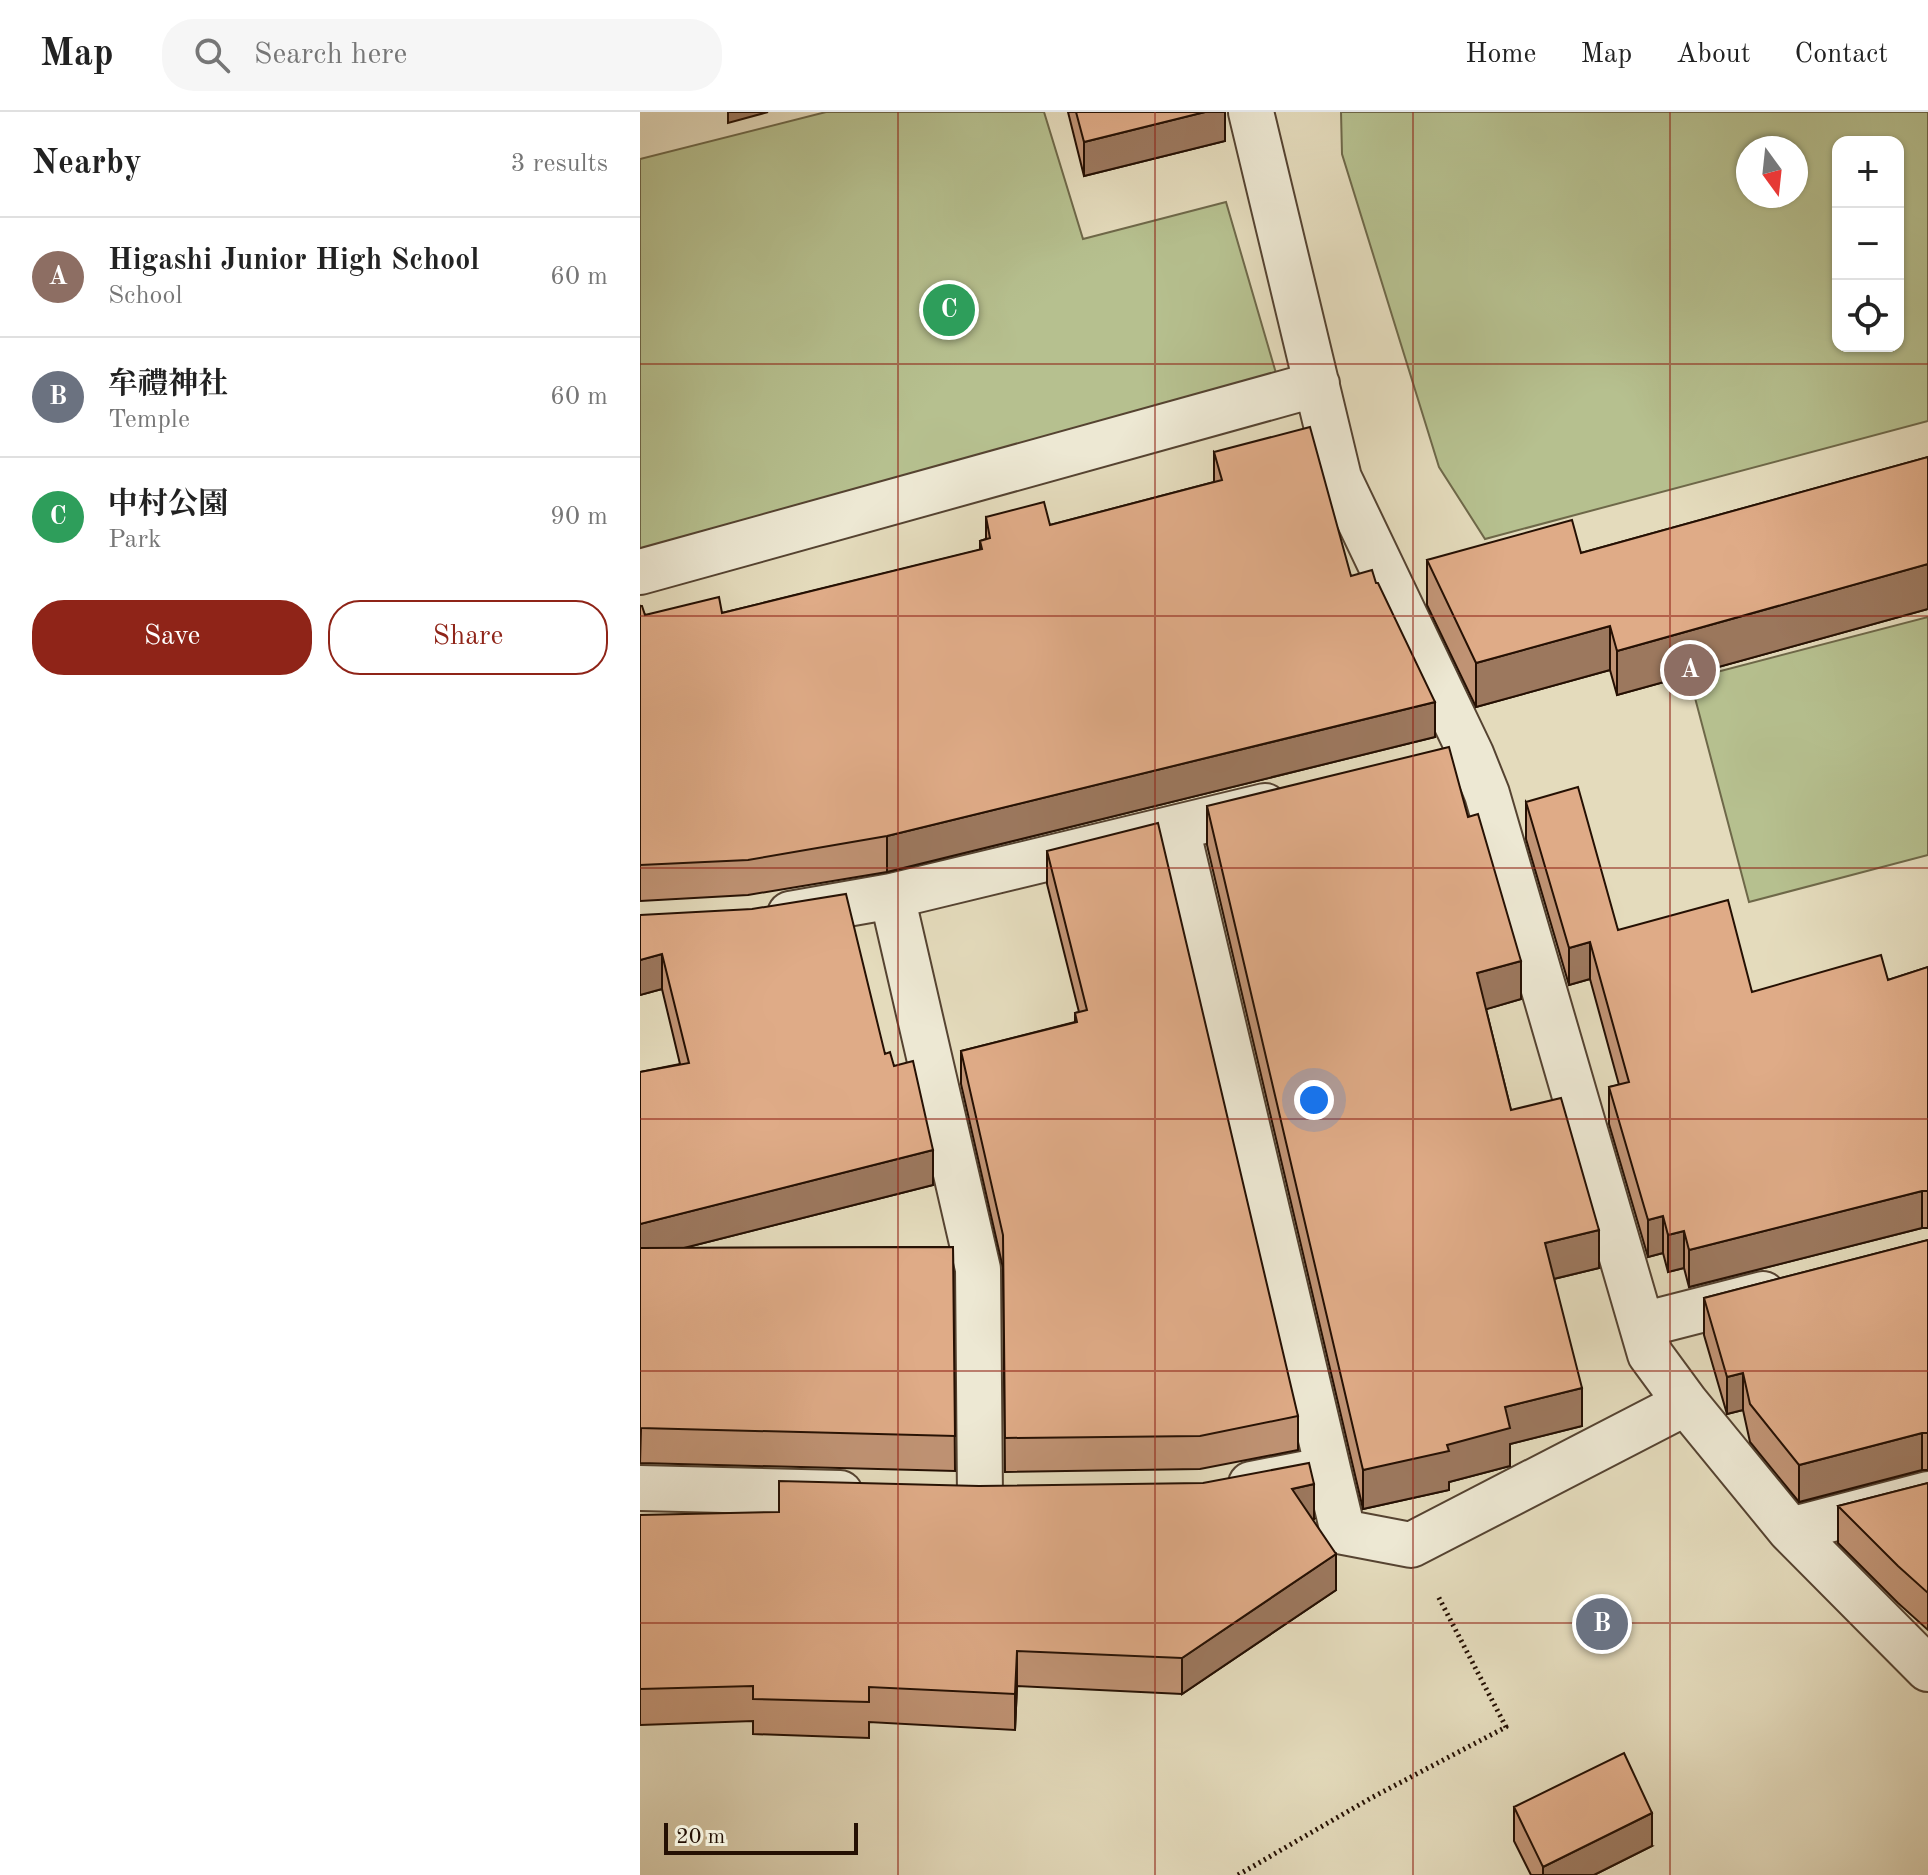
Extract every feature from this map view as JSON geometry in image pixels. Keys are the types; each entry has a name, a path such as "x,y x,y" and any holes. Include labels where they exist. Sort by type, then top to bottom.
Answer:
{"street":[{"path":"1251,112 1339,478 1471,754 1487,794 1650,1354 1790,1530 1928,1669"},
{"path":"640,572 1317,384"},
{"path":"1425,766 1471,754"},
{"path":"751,920 892,896 1301,797"},
{"path":"1177,828 1343,1532 1411,1545 1686,1403"},
{"path":"892,896 978,1269 996,1497 933,1495"},
{"path":"1642,1325 1807,1283"},
{"path":"1218,1491 1328,1469"},
{"path":"640,1488 871,1494"},
{"path":"1790,1530 1928,1494"}],"path":[{"path":"1238,1875 1371,1798 1506,1727 1411,1545"}],"green space":[{"path":"826,112 1044,112 1083,239 1226,202 1278,380 640,550 640,159"},
{"path":"1341,112 1928,112 1928,421 1485,539 1439,467 1342,154"},
{"path":"1928,617 1928,855 1749,902 1690,679"}],"building":[{"path":"1076,112 1205,112 1084,142"},
{"path":"1310,427 1351,576 1372,570 1435,702 887,836 748,860 640,865 640,606 645,615 719,597 722,613 982,549 980,541 990,538 986,517 1044,502 1050,525 1222,480 1214,452"},
{"path":"1928,457 1928,564 1617,651 1610,626 1476,663 1427,560 1572,520 1581,553"},
{"path":"1449,747 1468,817 1478,814 1521,961 1477,973 1511,1110 1561,1098 1599,1230 1545,1243 1582,1388 1505,1407 1510,1428 1447,1445 1449,1451 1363,1470 1207,806"},
{"path":"1578,787 1618,930 1728,900 1752,992 1881,955 1888,980 1928,967 1928,1191 1689,1250 1684,1231 1668,1235 1663,1216 1648,1220 1609,1087 1629,1082 1590,942 1569,948 1526,802"},
{"path":"1158,823 1298,1416 1200,1436 1005,1438 1003,1235 961,1051 1077,1022 1075,1013 1087,1010 1047,851"},
{"path":"846,894 885,1054 890,1052 894,1066 913,1061 933,1150 640,1224 640,1072 689,1063 662,954 640,960 640,915 752,909"},
{"path":"1928,1240 1928,1433 1799,1465 1750,1404 1743,1373 1727,1377 1704,1298"},
{"path":"953,1247 955,1436 640,1428 640,1248"},
{"path":"1309,1463 1314,1484 1292,1489 1336,1554 1182,1658 1017,1651 1015,1694 869,1687 869,1702 753,1699 753,1686 640,1689 640,1515 779,1512 779,1481 979,1486 1203,1483"},
{"path":"1928,1483 1928,1593 1838,1506"},
{"path":"1624,1753 1652,1813 1543,1867 1514,1807"}],"place":[{"name":"中村公園","path":"949,310"},
{"name":"Higashi Junior High School","path":"1690,670"},
{"name":"牟禮神社","path":"1602,1624"}]}
